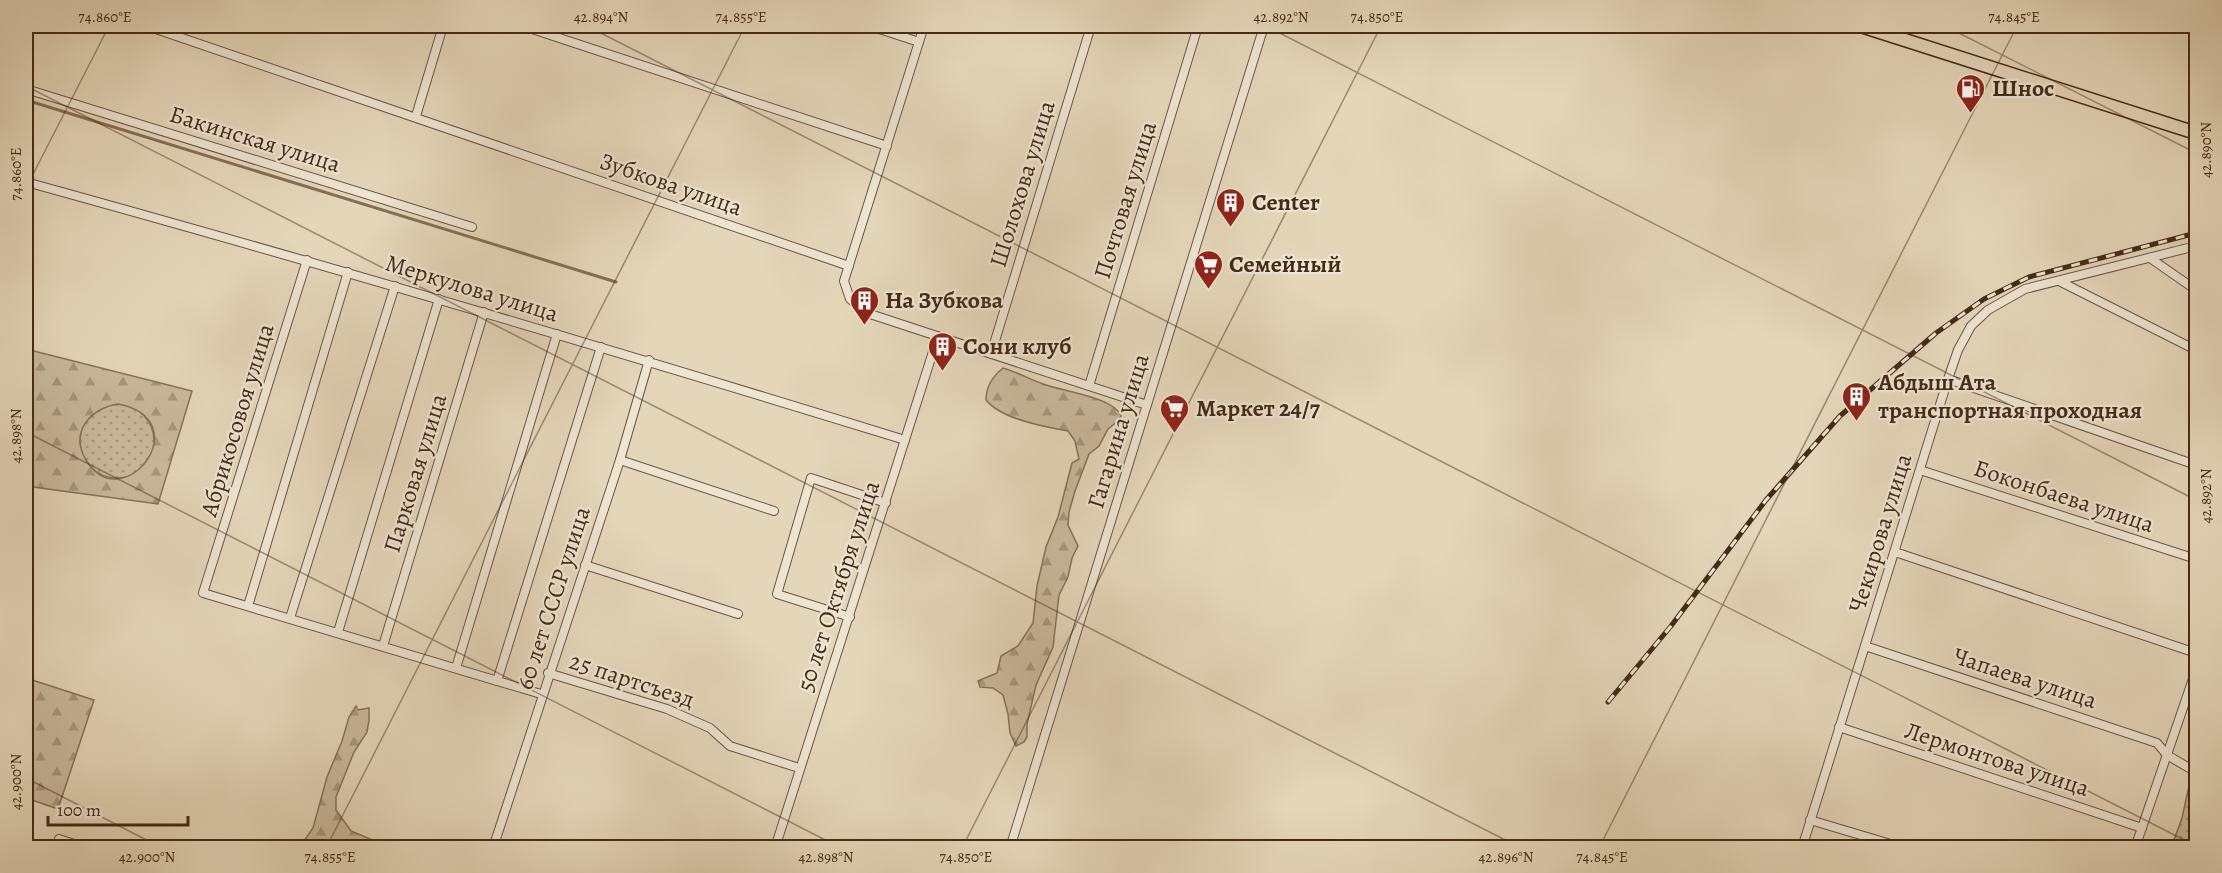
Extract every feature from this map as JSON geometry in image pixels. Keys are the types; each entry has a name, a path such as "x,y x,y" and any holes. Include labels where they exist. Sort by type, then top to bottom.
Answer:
{"main road":[{"path":"1861,26 1887,30 2196,133"}],"street":[{"name":"Зубкова улица","path":"147,26 416,116 849,266"},
{"path":"416,116 442,26"},
{"path":"523,26 887,146"},
{"path":"870,26 919,42"},
{"path":"924,26 844,281 850,299 867,313 1147,405"},
{"name":"Шолохова улица","path":"990,354 1091,26"},
{"name":"Почтовая улица","path":"1089,386 1198,26"},
{"name":"Гагарина улица","path":"1010,848 1264,26"},
{"name":"Бакинская улица","path":"26,89 472,227"},
{"name":"Меркулова улица","path":"26,182 307,260 649,360 905,440"},
{"name":"Чекирова улица","path":"1802,848 1948,379 1958,350 1971,326 1988,310 2025,289 2196,246"},
{"path":"2150,258 2196,290"},
{"name":"Абрикосовоя улица","path":"248,606 203,593 307,260"},
{"path":"348,272 248,606 542,694"},
{"path":"2059,281 2196,350"},
{"path":"290,618 395,286"},
{"path":"338,632 439,299"},
{"name":"Парковая улица","path":"383,646 484,312"},
{"path":"456,668 557,334"},
{"name":"50 лет Октября улица","path":"775,848 938,336"},
{"path":"497,681 601,347"},
{"name":"60 лет СССР улица","path":"493,848 548,673 620,460 649,360"},
{"path":"1948,379 2196,465"},
{"path":"620,460 774,511"},
{"name":"Боконбаева улица","path":"1920,470 2196,559"},
{"path":"849,616 777,594 811,478 886,502"},
{"path":"1895,552 2196,653"},
{"path":"585,565 738,614"},
{"name":"Чапаева улица","path":"1865,646 2157,743 2167,755 2196,772"},
{"path":"2135,848 2196,670"},
{"name":"25 партсъезд","path":"548,673 667,709 710,728 730,746 799,768"},
{"name":"Лермонтова улица","path":"1839,727 2142,828"},
{"path":"1810,820 1904,848"},
{"path":"59,839 68,845 86,848"}],"green space":[{"path":"26,349 192,391 158,504 26,486","holes":["118,404 142,413 153,428 154,445 147,460 134,473 118,479 101,475 86,460 81,450 80,440 86,423 99,410"]},
{"path":"1003,368 1043,384 1098,399 1116,409 1121,416 1108,429 1099,446 1089,454 1075,491 1068,525 1078,546 1072,558 1068,577 1059,595 1053,647 1036,685 1027,724 1027,737 1024,742 1016,746 1010,733 1003,695 993,688 980,687 978,681 997,673 1001,656 1018,646 1033,623 1037,586 1046,547 1058,517 1072,463 1079,459 1075,441 1068,431 1012,417 993,407 986,400 991,382"},
{"path":"117,404 131,407 143,415 151,427 154,441 151,455 143,467 131,475 117,478 103,475 91,467 83,455 80,441 83,427 91,415 103,407"},
{"path":"26,678 94,700 58,809 26,798"},
{"path":"356,706 358,710 369,708 367,732 354,752 336,797 336,810 351,831 389,847 300,847 313,828 327,777 349,717"},
{"path":"2196,762 2196,847 2171,848 2182,818"}],"waterway":[{"path":"26,100 616,282"}],"railway":[{"path":"1608,702 1671,626 1766,500 1840,416 1936,333 1984,299 2029,277 2196,233"}],"place":[{"name":"Шнос","path":"1971,114"},
{"name":"Center","path":"1231,228"},
{"name":"Семейный","path":"1208,290"},
{"name":"На Зубкова","path":"864,326"},
{"name":"Сони клуб","path":"942,372"},
{"name":"Абдыш Ата транспортная проходная","path":"1857,422"},
{"name":"Маркет 24/7","path":"1175,434"}]}
